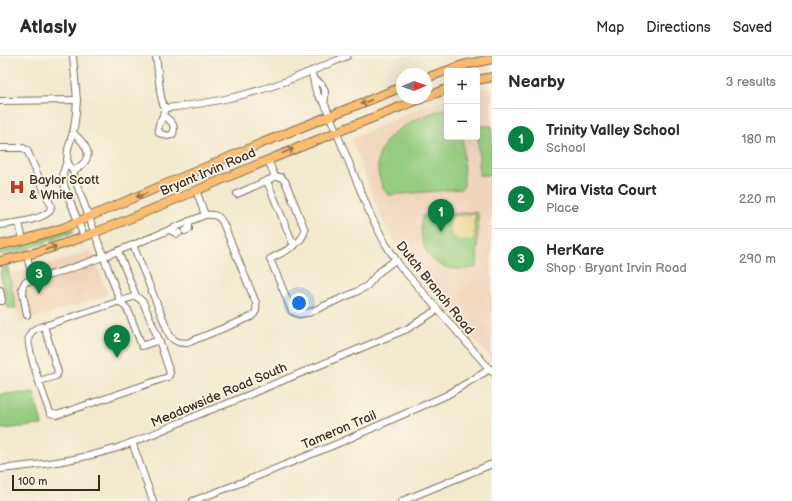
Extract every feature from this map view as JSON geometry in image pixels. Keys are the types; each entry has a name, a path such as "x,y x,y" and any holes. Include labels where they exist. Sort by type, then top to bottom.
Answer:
{"main road":[{"path":"432,76 463,65 492,59"},
{"path":"480,79 492,77"},
{"name":"Bryant Irvin Road","path":"0,245 23,240 89,218 262,143 396,89"},
{"path":"432,95 444,90"},
{"name":"Bryant Irvin Road","path":"0,261 27,256 84,237 268,160 408,104"}],"street":[{"path":"73,56 77,100 76,113 73,133 68,148 67,161 63,173 64,185 84,237"},
{"path":"156,56 162,99 165,108 164,116"},
{"path":"165,108 202,103 246,94 270,87 347,56"},
{"name":"Dutch Branch Road","path":"311,71 315,80 315,92 324,102 371,216 395,260 491,371"},
{"name":"Dutch Branch Road","path":"315,80 324,88 324,102"},
{"path":"0,100 77,100"},
{"path":"73,133 84,142 88,153 85,162 73,171"},
{"path":"0,148 23,148 27,150 51,206 50,211 46,214 19,223 0,226"},
{"path":"268,160 275,177"},
{"path":"67,161 73,171 77,186 120,302 128,310 142,346 159,340"},
{"path":"237,194 275,177 281,177 285,181 305,230 304,237 294,246 270,259 292,311 299,314 308,313 367,286 378,273 395,260"},
{"path":"267,181 294,246"},
{"path":"67,190 77,186"},
{"path":"196,190 205,215"},
{"path":"27,315 22,288 25,282 57,273 118,251 205,215 216,215 223,223 256,303 256,314 251,318 187,343 179,343 174,341 170,336 133,245"},
{"path":"170,230 177,234 189,229 189,221"},
{"path":"19,223 23,240"},
{"path":"118,251 136,296 143,302 159,340 170,373 168,377 57,415 50,413 28,342 29,335 34,330 44,326 136,296"},
{"path":"27,256 33,280"},
{"path":"0,290 2,301 0,301"},
{"name":"Meadowside Road South","path":"0,470 95,454 132,442 407,329 438,310"},
{"path":"39,381 56,376 58,372 44,326"},
{"name":"Tameron Trail","path":"193,501 339,443 448,394 491,371"},
{"path":"132,442 153,501"},
{"path":"402,501 492,464"}],"shaded area":[{"path":"492,87 492,360 408,263 383,221 351,139 405,114 444,100 444,140 480,140 480,89"},
{"path":"91,250 108,295 19,323 9,275 62,261"}],"green space":[{"path":"444,109 444,140 463,140 464,186 461,189 388,195 381,183 378,169 379,156 384,145 391,136 401,128 412,121"},
{"path":"480,126 492,126 492,175 479,175 478,140 480,140"},
{"path":"476,212 478,214 477,267 463,269 451,268 441,265 433,260 426,252 423,242 421,230 422,216"},
{"path":"73,229 74,231 71,233 27,249 0,255 0,248 34,241"},
{"path":"7,264 16,308 8,308 0,273 2,268"},
{"path":"34,393 42,425 0,429 0,394"}],"sand":[{"path":"472,214 476,217 474,220 475,238 469,241 463,241 453,237 449,228 449,222 452,216"}],"place":[{"name":"Baylor Scott & White","path":"17,187"},
{"name":"Trinity Valley School","path":"441,232"},
{"name":"HerKare","path":"39,294"},
{"name":"Mira Vista Court","path":"117,358"}]}
